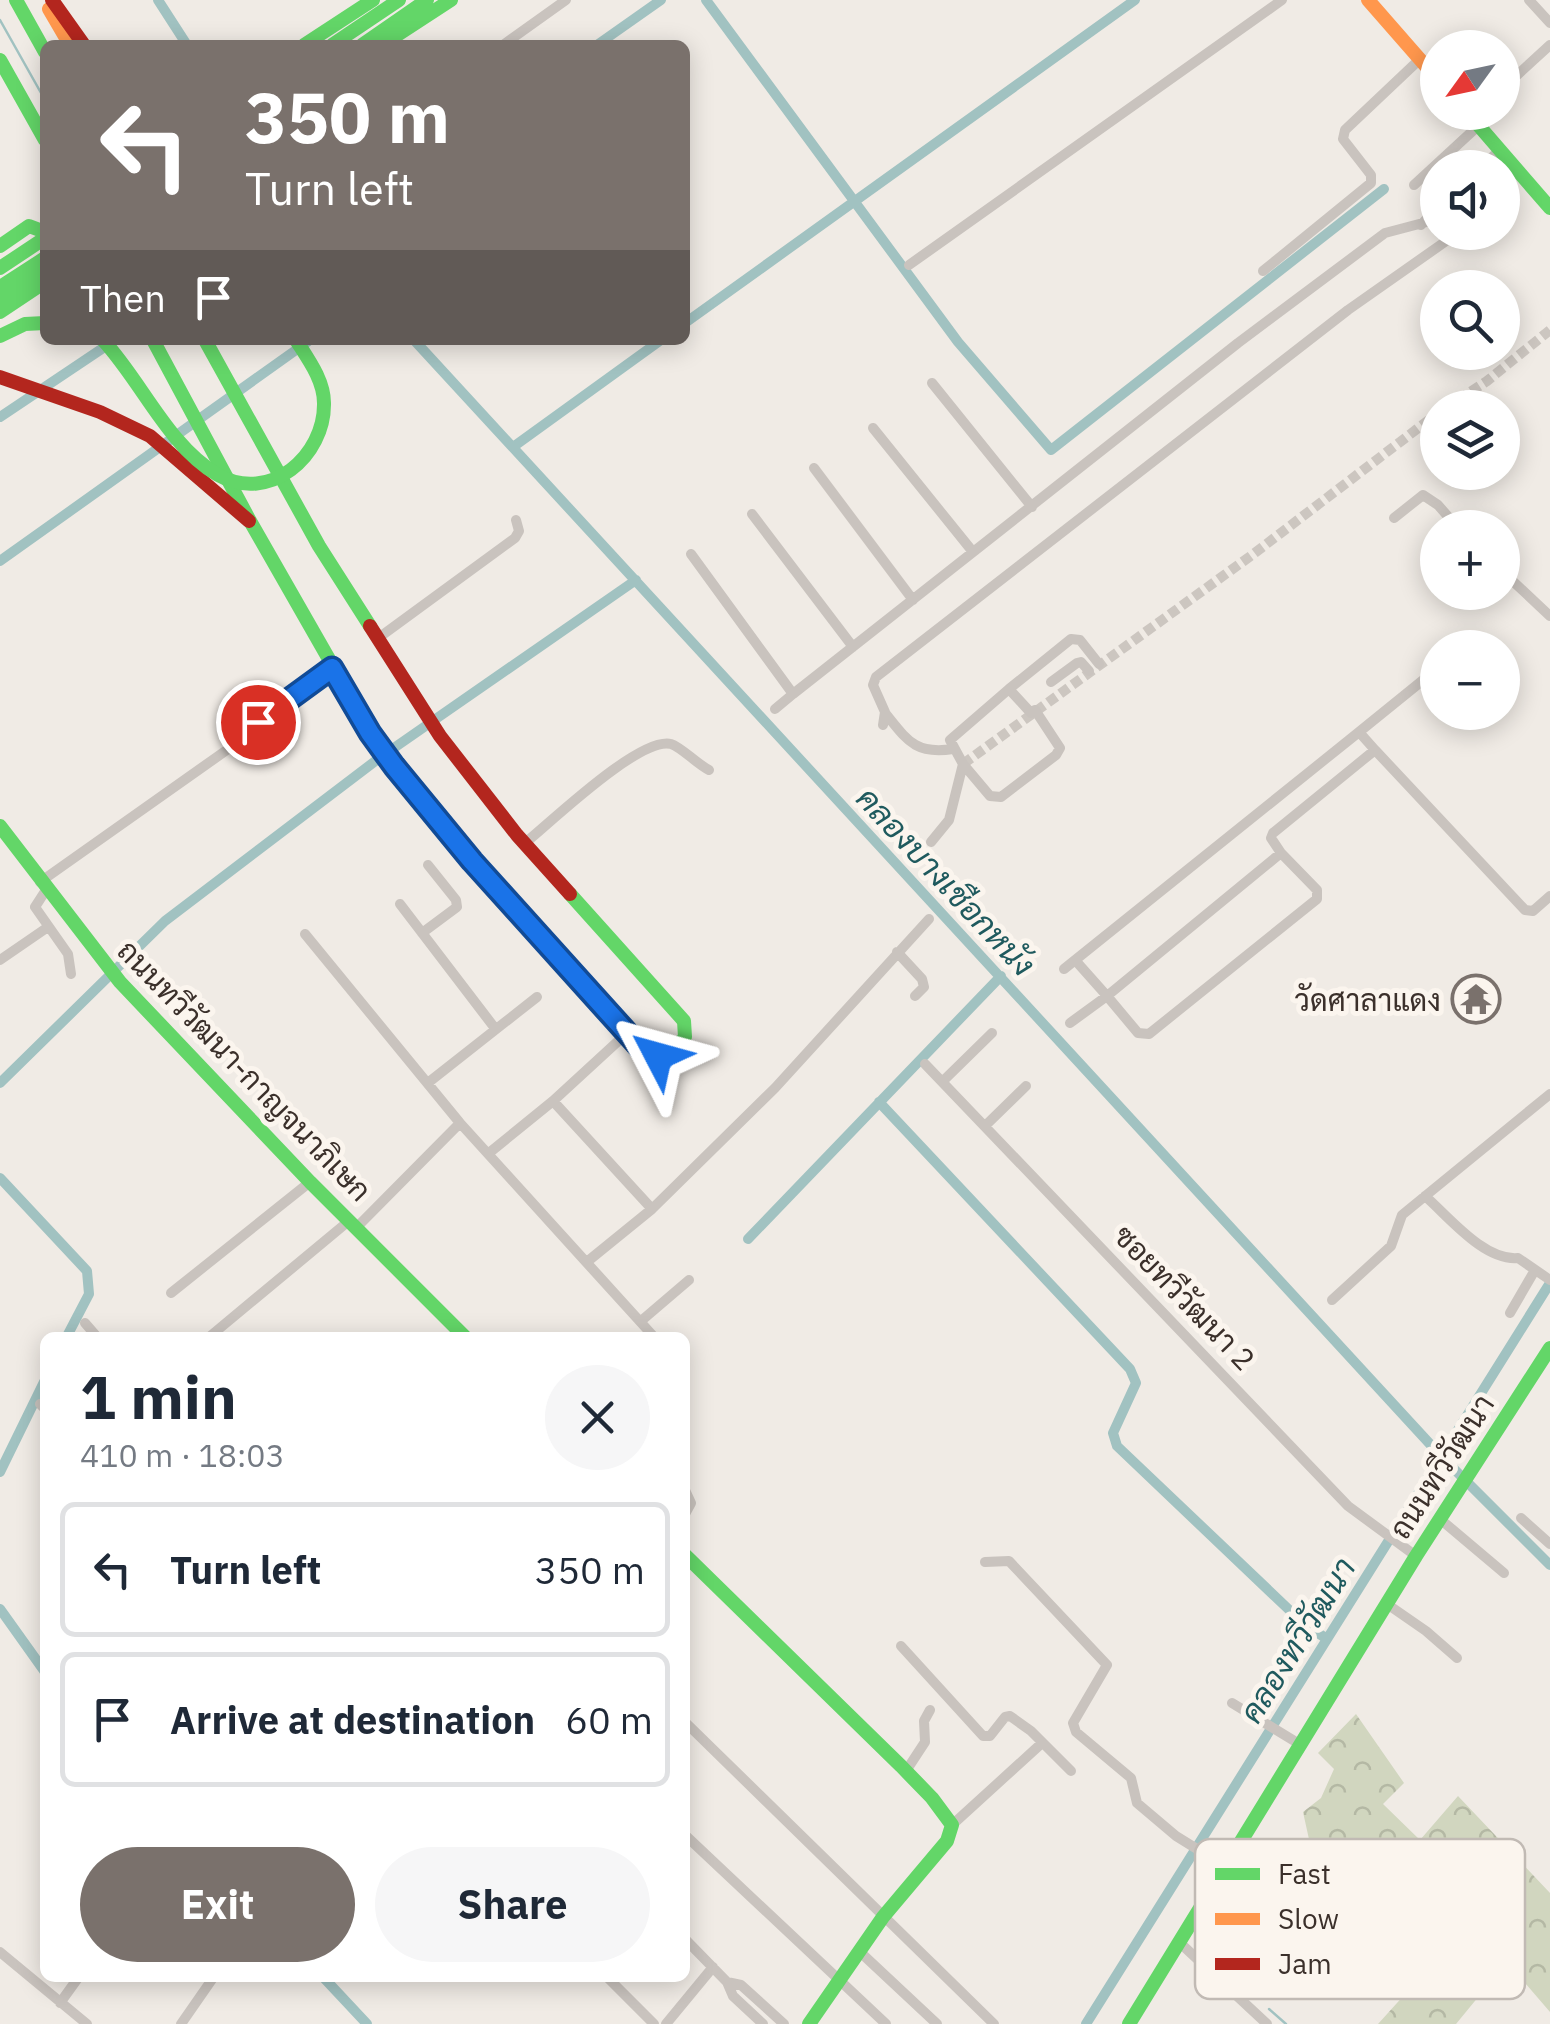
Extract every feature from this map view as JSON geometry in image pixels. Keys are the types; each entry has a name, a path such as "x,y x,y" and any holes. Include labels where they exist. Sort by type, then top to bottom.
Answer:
{"main road":[{"path":"16,0 40,43"},
{"path":"43,0 67,40"},
{"path":"52,0 80,40"},
{"path":"310,40 350,6 373,0"},
{"path":"339,40 399,0"},
{"path":"369,40 427,0"},
{"path":"390,40 452,0"},
{"path":"1368,0 1419,60"},
{"path":"0,60 40,131"},
{"path":"1520,178 1550,208"},
{"path":"0,246 29,226 40,232"},
{"path":"0,268 40,239"},
{"path":"0,286 40,261"},
{"path":"0,302 40,274"},
{"path":"0,312 40,285"},
{"path":"0,336 24,324 40,323"},
{"path":"108,345 202,462 221,477 258,485 292,472 312,449 323,422 322,386 299,345"},
{"path":"156,345 332,668 394,766 472,861 646,1054 662,1056 673,1050 685,1037 684,1021 525,844 440,736 319,546 208,345"},
{"path":"8,379 150,436 250,522"},
{"name":"ถนนทวีวัฒนา-กาญจนาภิเษก","path":"0,826 96,956 310,1182 460,1332"},
{"name":"ถนนทวีวัฒนา","path":"1241,1839 1295,1742 1550,1348"},
{"path":"690,1559 906,1771 952,1825 941,1850 884,1917 810,2024"},
{"name":"ถนนทวีวัฒนา","path":"1129,2024 1195,1916"}],"street":[{"path":"510,40 566,0"},
{"path":"909,265 1282,0"},
{"path":"1529,0 1550,22"},
{"path":"1520,72 1550,45"},
{"path":"1263,271 1371,183 1371,175 1344,139 1345,130 1419,60"},
{"path":"1414,184 1462,130"},
{"path":"774,709 1386,232 1420,226"},
{"path":"953,749 933,752 909,743 884,712 873,685 876,677 1348,310 1433,250"},
{"path":"932,383 1032,506"},
{"path":"873,428 973,552"},
{"path":"814,468 913,600"},
{"path":"1394,518 1423,495 1442,510"},
{"path":"752,514 853,647"},
{"path":"377,639 515,538 519,531 516,520"},
{"path":"691,554 793,694"},
{"path":"1520,588 1550,616"},
{"path":"1009,689 1033,711 1060,748 997,798 990,796 963,764 950,742 952,736 1009,689 1071,638 1080,640 1094,668 1077,663 1052,682"},
{"path":"71,974 68,954 36,907 43,886 332,668"},
{"path":"1064,970 1420,683"},
{"path":"884,712 884,725"},
{"path":"1359,732 1524,910 1533,911 1550,896"},
{"path":"525,844 622,761 661,745 672,745 710,770"},
{"path":"1075,960 1138,1032 1149,1034 1317,899 1317,890 1281,853 1273,834 1375,750"},
{"path":"931,842 949,820 963,764"},
{"path":"1282,794 1297,814"},
{"path":"1070,1023 1281,853"},
{"path":"422,933 457,907 456,900 428,865"},
{"path":"400,904 494,1028"},
{"path":"588,1261 652,1209 775,1088 930,920"},
{"path":"0,960 48,927"},
{"path":"306,934 460,1122 650,1332"},
{"path":"897,952 922,979 924,987 915,996"},
{"path":"429,1082 537,997"},
{"path":"489,1153 627,1033"},
{"path":"944,1081 992,1033"},
{"name":"ซอยทวีวัฒนา 2","path":"925,1064 1348,1506 1416,1556"},
{"path":"986,1125 1026,1086"},
{"path":"1332,1300 1391,1246 1402,1215 1550,1094"},
{"path":"552,1101 652,1209"},
{"path":"216,1332 353,1223 460,1122"},
{"path":"171,1293 310,1182"},
{"path":"1425,1196 1492,1252 1505,1259 1518,1258 1550,1280"},
{"path":"1510,1313 1535,1270"},
{"path":"640,1321 689,1280"},
{"path":"84,1323 92,1332"},
{"path":"1521,1518 1550,1544"},
{"path":"1440,1519 1504,1573"},
{"path":"985,1562 1009,1561 1107,1665 1073,1727 1131,1778 1137,1802 1195,1849"},
{"path":"1387,1604 1426,1630 1457,1658"},
{"path":"901,1646 983,1736 990,1736 1010,1716 1071,1772"},
{"path":"1232,1702 1295,1742"},
{"path":"906,1771 924,1742 924,1721 930,1710"},
{"path":"690,1727 994,2024"},
{"path":"952,1825 1042,1743"},
{"path":"690,1840 886,2024"},
{"path":"1179,1942 1195,1957"},
{"path":"690,1944 726,1982 733,1996 763,2024"},
{"path":"859,1951 937,2024"},
{"path":"0,1952 86,2024"},
{"path":"666,2024 713,1967"},
{"path":"60,2003 75,1982"},
{"path":"181,2024 209,1982"},
{"path":"612,1982 654,2024"},
{"path":"726,1982 741,1985 784,2024"},
{"path":"1241,1999 1268,2024"}],"green space":[{"path":"1356,1714 1404,1783 1383,1804 1419,1839 1309,1839 1303,1812 1321,1798 1334,1769 1318,1753"},
{"path":"1458,1796 1499,1839 1421,1839"},
{"path":"1525,1867 1550,1893 1550,2012 1525,1983"},
{"path":"1401,1999 1477,1999 1456,2024 1378,2024"}],"waterway":[{"name":"คลองบางเชือกหนัง","path":"158,0 184,40"},
{"path":"604,40 661,0"},
{"path":"706,0 958,342 1051,450 1384,189"},
{"path":"690,319 1135,0"},
{"path":"0,20 40,91"},
{"path":"0,417 108,345"},
{"path":"0,561 303,345"},
{"name":"คลองบางเชือกหนัง","path":"419,345 1441,1456 1550,1565"},
{"path":"513,447 654,345"},
{"path":"0,1083 165,921 378,759 636,580"},
{"path":"748,1239 1001,976"},
{"path":"879,1102 1130,1369 1136,1383 1113,1433 1117,1446 1303,1623 1327,1639"},
{"path":"0,1178 87,1271 89,1294 69,1332"},
{"name":"คลองทวีวัฒนา","path":"1202,1839 1550,1283"},
{"path":"0,1472 40,1390"},
{"path":"0,1609 40,1665"},
{"name":"คลองทวีวัฒนา","path":"1086,2024 1195,1850"},
{"path":"328,1982 367,2024"},
{"path":"1269,2009 1286,2024"}],"tunnel":[{"path":"1473,390 1550,330"},
{"path":"963,764 1252,555 1420,427"}],"traffic: fast":[{"path":"16,0 40,43"},
{"path":"312,40 373,0"},
{"path":"339,40 399,0"},
{"path":"369,40 427,0"},
{"path":"390,40 451,0"},
{"path":"0,60 40,131"},
{"path":"1483,130 1550,208"},
{"path":"0,246 29,226 40,230"},
{"path":"0,268 40,241"},
{"path":"0,287 40,261"},
{"path":"0,302 40,274"},
{"path":"0,312 40,285"},
{"path":"0,336 25,324 40,323"},
{"path":"107,345 170,431 200,463 218,475 257,483 275,479 305,457 322,422 321,386 299,345"},
{"path":"156,345 250,521 378,745 472,861 645,1053 672,1049 685,1037 684,1021 570,894"},
{"path":"208,345 319,546 370,626"},
{"path":"0,826 120,982 310,1182 460,1332"},
{"path":"1242,1839 1416,1556 1550,1348"},
{"path":"690,1560 901,1766 952,1825 947,1841 883,1917 809,2024"},
{"path":"1129,2024 1195,1916"}],"traffic: slow":[{"path":"1368,0 1420,59"},
{"path":"49,9 67,40"}],"traffic: jam":[{"path":"52,0 80,40"},
{"path":"0,377 100,412 150,436 249,521"},
{"path":"370,626 440,736 517,835 570,894"}],"place":[{"name":"วัดศาลาแดง","path":"1476,999"}],"route":[{"path":"258,722 332,668 378,745 472,861 646,1054 658,1056"}]}
